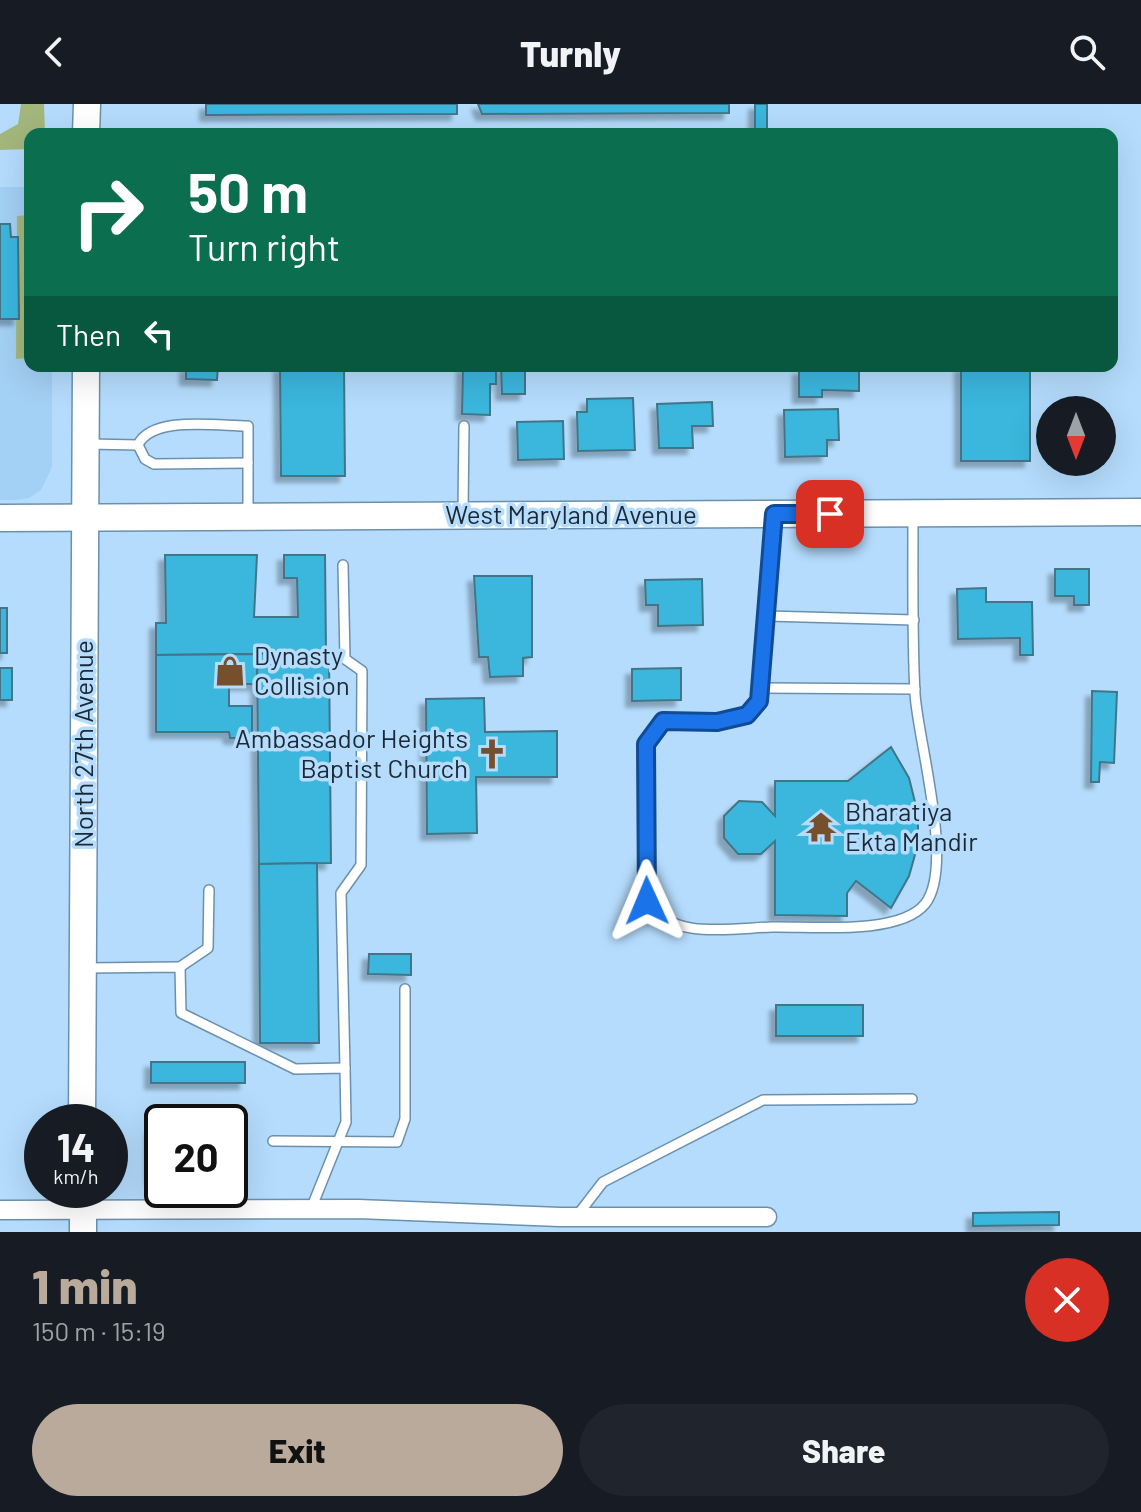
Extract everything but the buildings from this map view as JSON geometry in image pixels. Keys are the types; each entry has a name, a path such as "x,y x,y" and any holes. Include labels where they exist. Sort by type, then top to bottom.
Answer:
{"street":[{"path":"86,128 87,104"},
{"name":"North 27th Avenue","path":"82,1104 86,372"},
{"name":"West Maryland Avenue","path":"0,518 1141,512"},
{"path":"0,1210 311,1209 576,1217 767,1217"}],"lane":[{"path":"138,445 143,435 158,426 248,426 248,517"},
{"path":"463,516 464,426"},
{"path":"86,443 138,445"},
{"path":"138,445 145,459 154,464 248,463"},
{"path":"774,514 759,701 747,715 717,722 663,721 646,744 647,901 671,924 703,928 879,925 910,915 924,905 933,890 936,873 930,776 915,689 913,513"},
{"path":"311,1209 346,1122 341,893 361,865 362,671 345,659 343,565"},
{"path":"767,616 914,620"},
{"path":"760,688 915,689"},
{"path":"83,968 180,967 208,948 209,890"},
{"path":"180,967 181,1013 295,1069 345,1068"},
{"path":"273,1141 397,1142 405,1119 405,989"},
{"path":"576,1217 603,1182 763,1100 912,1099"}],"shaded area":[{"path":"0,187 24,187 24,372 52,372 52,467 41,490 29,498 0,500"}],"green space":[{"path":"21,104 44,104 45,128 24,128 24,149 0,150 0,134 18,124"},
{"path":"24,215 24,358 16,359 17,216"}],"place":[{"name":"Dynasty Collision","path":"230,671"},
{"name":"Ambassador Heights Baptist Church","path":"492,754"},
{"name":"Bharatiya Ekta Mandir","path":"821,827"}],"route":[{"path":"647,901 646,744 663,721 735,720 747,715 759,701 774,514 830,514"}]}
